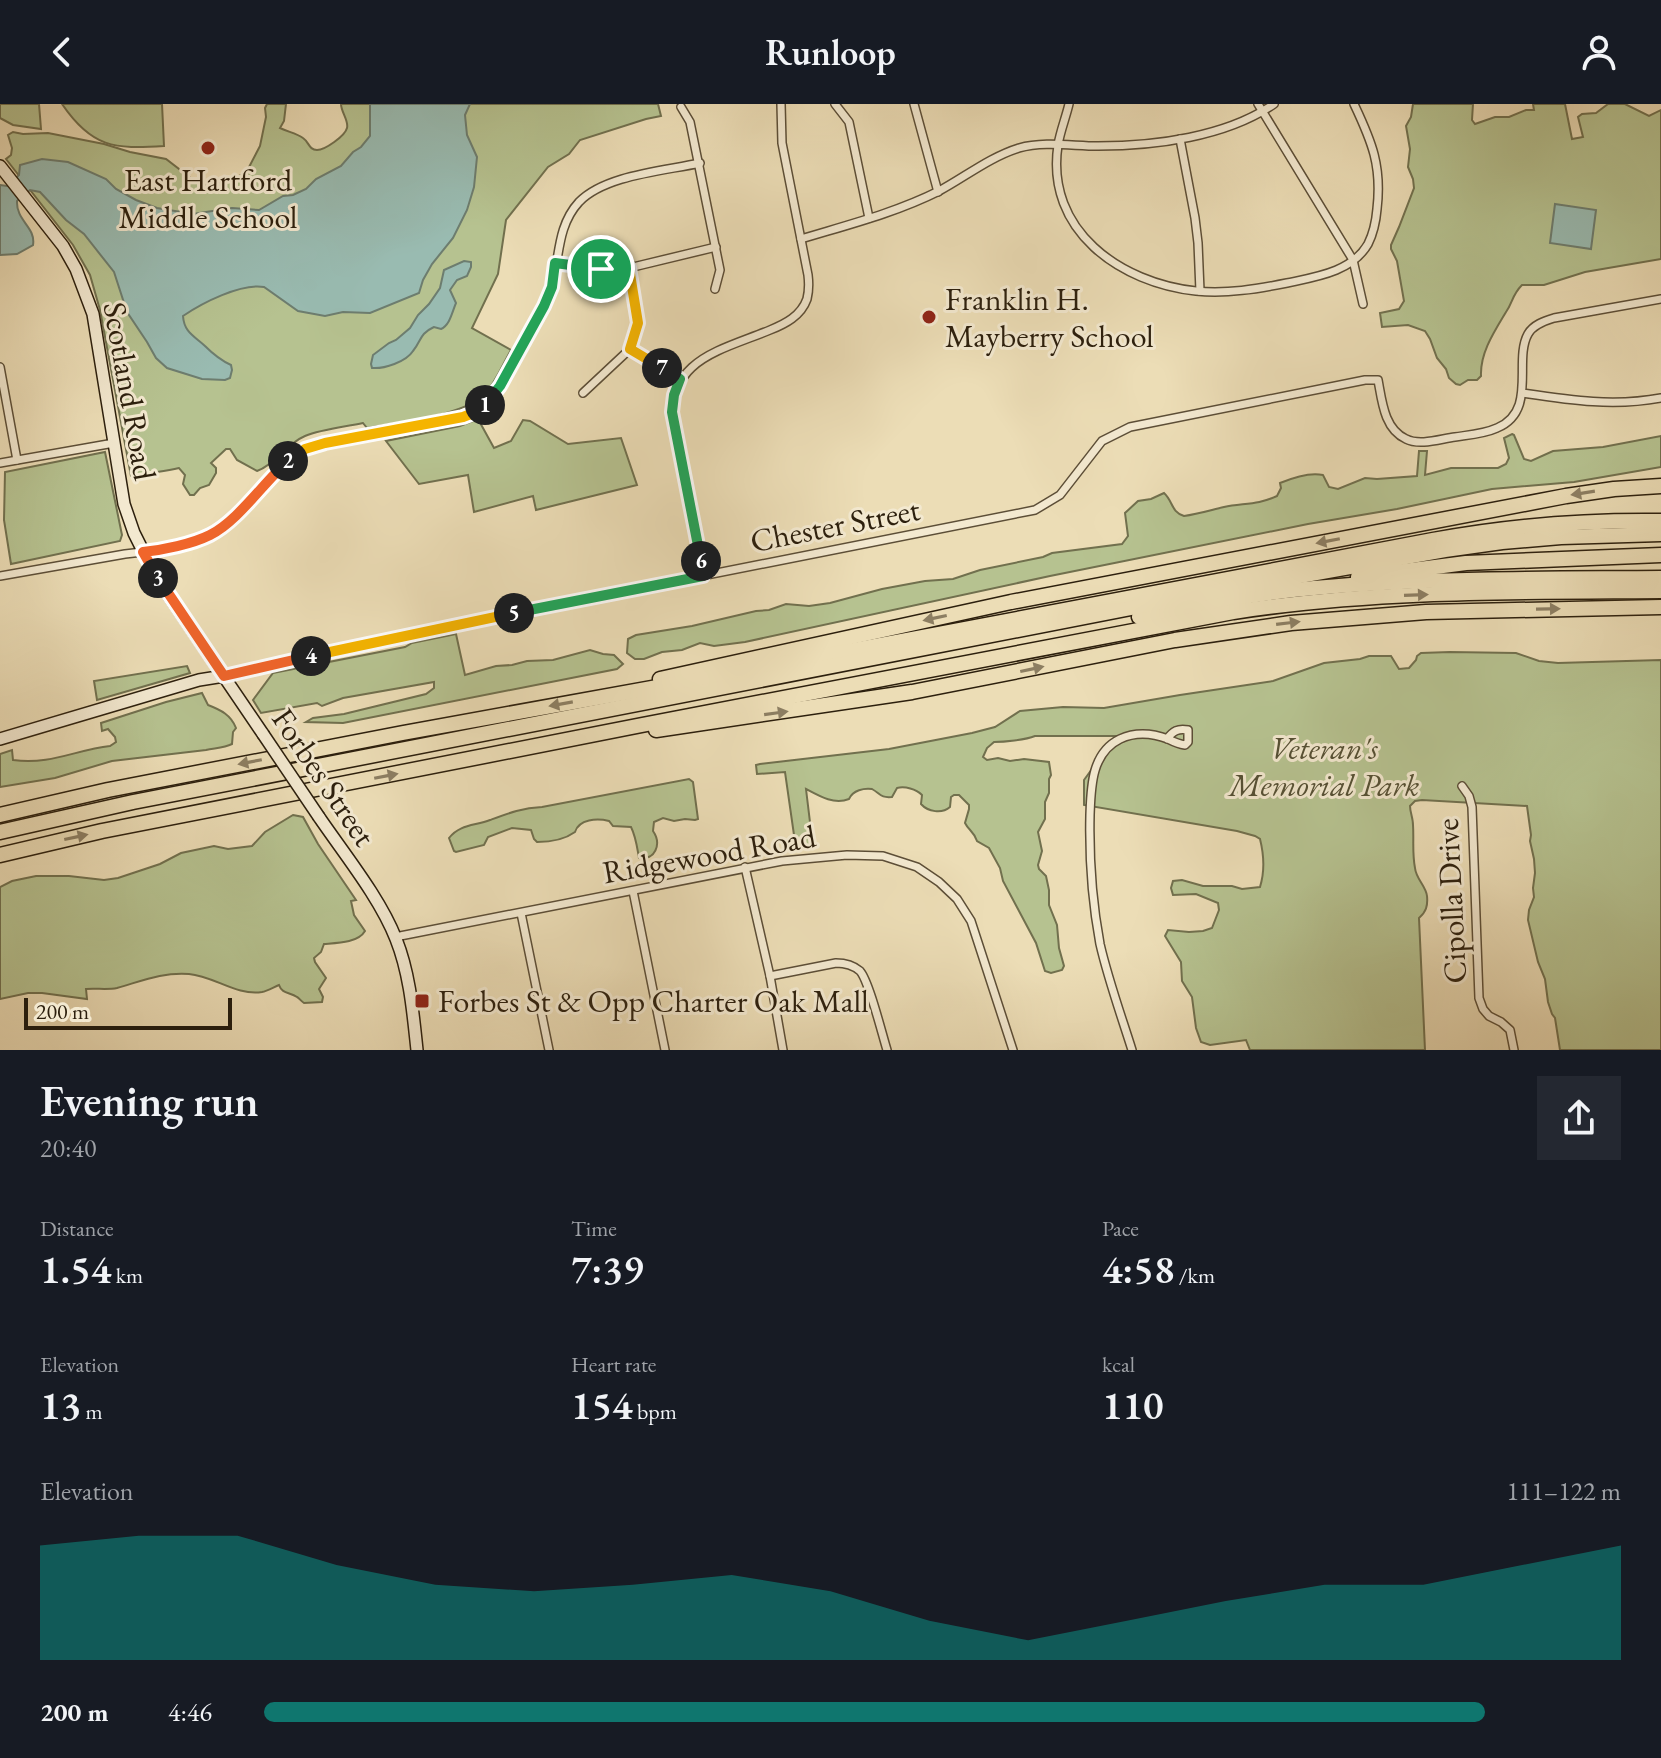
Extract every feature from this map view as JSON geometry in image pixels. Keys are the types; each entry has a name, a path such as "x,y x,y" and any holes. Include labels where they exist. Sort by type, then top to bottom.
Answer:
{"highway":[{"path":"638,691 677,674 1011,602 1566,496 1661,486"},
{"path":"0,815 357,741 638,691 1441,538 1552,525 1661,521"},
{"path":"0,832 124,804 1239,587 1445,550 1514,541 1661,534"},
{"path":"1341,569 1485,554 1661,548"},
{"path":"1291,591 1322,583 1448,564 1661,555"},
{"path":"0,839 125,811 1223,600 1291,591 1436,581 1661,578"},
{"path":"0,855 117,828 1197,618 1322,601 1419,595 1661,591"},
{"path":"615,730 668,729 903,694 1175,640 1309,621 1410,613 1661,607"},
{"path":"657,687 734,680 920,649"}],"main road":[{"name":"Scotland Road","path":"0,166 63,246 85,290 93,314 124,504 143,552"},
{"name":"Forbes Street","path":"143,552 155,575 381,908 395,937 409,988 417,1050"},
{"path":"0,739 199,680 224,676"}],"street":[{"path":"703,576 672,412 674,395 680,379 692,366 708,356 786,323 801,310 808,296 801,239 782,143 781,104"},
{"path":"835,104 849,122 869,218"},
{"path":"914,104 938,192"},
{"path":"1069,104 1058,145 1058,175 1064,204 1076,227 1094,249 1146,280 1173,288 1200,291 1248,291 1326,275 1353,260 1367,245 1376,222 1379,195 1377,163 1354,104"},
{"path":"801,239 895,210 938,192 1002,155 1022,148 1120,146 1180,139 1230,126 1260,108 1274,104"},
{"path":"681,107 690,122 716,247 720,270 715,289"},
{"path":"1260,108 1353,260 1363,304"},
{"path":"1180,139 1195,218 1200,291"},
{"path":"0,576 160,550 209,535 227,523 286,463 305,449 476,412 489,402 500,386 544,306 552,287 559,240 579,202 618,180 700,163"},
{"path":"555,263 601,269 629,268 716,247"},
{"path":"583,393 630,349 638,323 629,268"},
{"path":"1661,299 1554,318 1538,324 1528,333 1524,345 1522,393 1584,402 1614,403 1661,398"},
{"path":"630,349 680,379"},
{"path":"0,367 17,460"},
{"name":"Chester Street","path":"224,676 409,634 1035,510 1060,495 1102,441 1130,427 1365,380 1378,380 1385,414 1392,429 1406,439 1421,442 1497,428 1510,420 1519,407 1522,393"},
{"path":"0,463 114,443"},
{"path":"1132,1050 1101,947 1094,905 1089,861 1091,784 1100,759 1117,740 1134,734 1154,734 1167,739"},
{"name":"Cipolla Drive","path":"1462,786 1472,807 1479,998 1489,1016 1510,1030 1514,1050"},
{"name":"Ridgewood Road","path":"395,937 745,867 811,857 883,856 917,867 957,899 971,921 1013,1050"},
{"path":"745,867 783,1050"},
{"path":"633,891 665,1050"},
{"path":"521,913 549,1050"},
{"path":"770,976 836,963 853,966 864,977 887,1050"}],"green space":[{"path":"0,104 39,104 41,129 13,125 0,118"},
{"path":"62,104 162,104 164,146 131,147 106,143 84,130"},
{"path":"267,104 286,104 280,128 300,136 312,149 317,150 339,138 347,128 341,104 658,104 661,116 580,140 569,154 548,167 506,220 498,274 472,328 511,350 486,393 476,401 448,413 367,428 363,423 312,434 292,444 257,471 237,460 230,449 226,449 211,463 216,473 209,485 190,495 183,484 185,475 179,468 142,478 131,476 100,310 90,275 73,245 6,159 11,155 12,148 8,135 13,132 48,133 104,144 166,159 196,182 214,184 236,178 247,171 260,146"},
{"path":"1413,104 1473,104 1472,120 1475,124 1534,110 1533,104 1565,104 1572,139 1583,137 1578,117 1596,113 1608,104 1625,104 1649,116 1661,110 1661,259 1585,272 1544,285 1522,285 1489,343 1481,376 1477,380 1456,384 1437,358 1425,331 1408,325 1382,327 1380,313 1399,309 1404,301 1391,245 1414,188 1408,167 1410,149 1406,126"},
{"path":"478,419 494,448 511,441 523,420 530,421 568,444 621,438 637,485 536,510 533,496 474,512 468,475 419,484 386,441 460,426"},
{"path":"1512,434 1524,459 1531,461 1553,451 1603,447 1661,436 1661,467 1574,482 1492,489 1308,524 745,642 714,646 700,643 644,659 635,659 627,653 628,639 636,635 692,626 786,604 809,606 830,603 882,589 953,579 1052,553 1122,544 1128,536 1125,513 1138,501 1164,493 1177,512 1184,516 1270,499 1277,496 1280,483 1295,477 1323,475 1329,487 1338,489 1365,478 1417,476 1419,451 1427,451 1425,475 1451,468 1498,468 1506,464 1509,458 1504,438"},
{"path":"105,452 122,535 120,541 11,564 4,520 5,472"},
{"path":"456,634 465,675 496,666 553,660 590,650 614,655 623,664 617,669 343,723 306,722 426,694 434,688 434,682 343,698 322,706 317,703 261,713 253,700 273,673"},
{"name":"Veteran's Memorial Park","path":"1421,653 1516,653 1539,661 1558,663 1661,660 1661,1050 1560,1050 1555,1018 1548,1002 1545,979 1528,920 1534,897 1535,873 1527,806 1422,800 1410,806 1415,868 1427,900 1425,911 1419,918 1425,1050 1250,1050 1246,1040 1210,1045 1201,1042 1192,997 1182,981 1181,962 1165,936 1168,930 1189,932 1212,928 1219,910 1218,903 1196,894 1173,895 1173,881 1242,889 1260,887 1263,863 1260,839 1237,831 1084,805 1084,780 1116,736 1035,736 994,742 983,757 987,760 1049,762 1051,775 1045,819 1038,832 1042,851 1038,865 1046,876 1049,905 1057,925 1064,966 1062,970 1051,973 1045,971 1036,943 989,848 977,841 965,823 969,805 959,795 951,797 947,809 935,811 921,804 920,793 907,788 897,788 892,797 883,796 872,789 862,789 849,799 838,801 806,789 813,847 796,849 785,772 757,774 756,765 760,764 889,749 972,733 995,727 1020,711 1063,707 1104,708 1273,681 1324,663 1369,656 1391,656 1399,669 1409,668"},
{"path":"187,666 190,673 97,700 94,681"},
{"path":"202,693 208,705 234,723 236,728 232,744 112,761 55,778 0,787 0,754 12,750 13,760 27,761 110,746 116,742 115,737 108,729 102,731 101,723"},
{"path":"689,779 693,782 698,819 674,821 663,818 654,822 657,846 653,854 645,858 639,858 631,827 613,826 604,820 584,822 571,835 547,842 537,842 531,830 512,828 488,837 484,845 456,852 449,838 463,828 522,810"},
{"path":"293,815 303,817 356,900 351,901 354,915 365,931 352,940 324,944 314,958 326,978 319,989 322,1002 304,1003 279,985 264,991 243,991 189,974 170,974 117,988 86,989 87,999 28,993 0,999 0,887 36,876 118,878 160,864 181,853 214,846 228,849 252,846 265,832"}],"water":[{"path":"370,104 470,104 465,115 467,135 477,157 474,187 453,238 432,264 419,293 370,313 343,312 325,316 298,311 264,287 255,287 222,295 183,316 190,333 231,365 230,378 202,379 167,368 156,358 127,312 114,272 84,234 40,192 30,190 17,201 20,214 32,233 33,245 17,254 0,255 0,185 7,186 19,175 20,165 42,159 68,162 106,179 116,189 136,200 157,208 193,214 232,208 259,210 283,196 306,189 316,179 341,166 361,147 370,136"},
{"path":"1555,204 1596,210 1591,249 1550,243"},
{"path":"464,261 471,262 471,267 467,276 457,280 450,290 456,303 447,325 426,332 413,351 400,361 372,368 373,355 410,328 429,304 440,288 444,270"}],"place":[{"name":"East Hartford Middle School","path":"208,148"},
{"name":"Franklin H. Mayberry School","path":"929,317"},
{"name":"Forbes St & Opp Charter Oak Mall","path":"422,1001"}],"route":[{"path":"555,263 601,269 629,268 638,323 630,349 680,379 672,412 703,576 409,634 224,676 155,575 143,552 209,535 227,523 286,463 305,449 476,412 489,402 500,386 544,306 552,287 555,263"}]}
